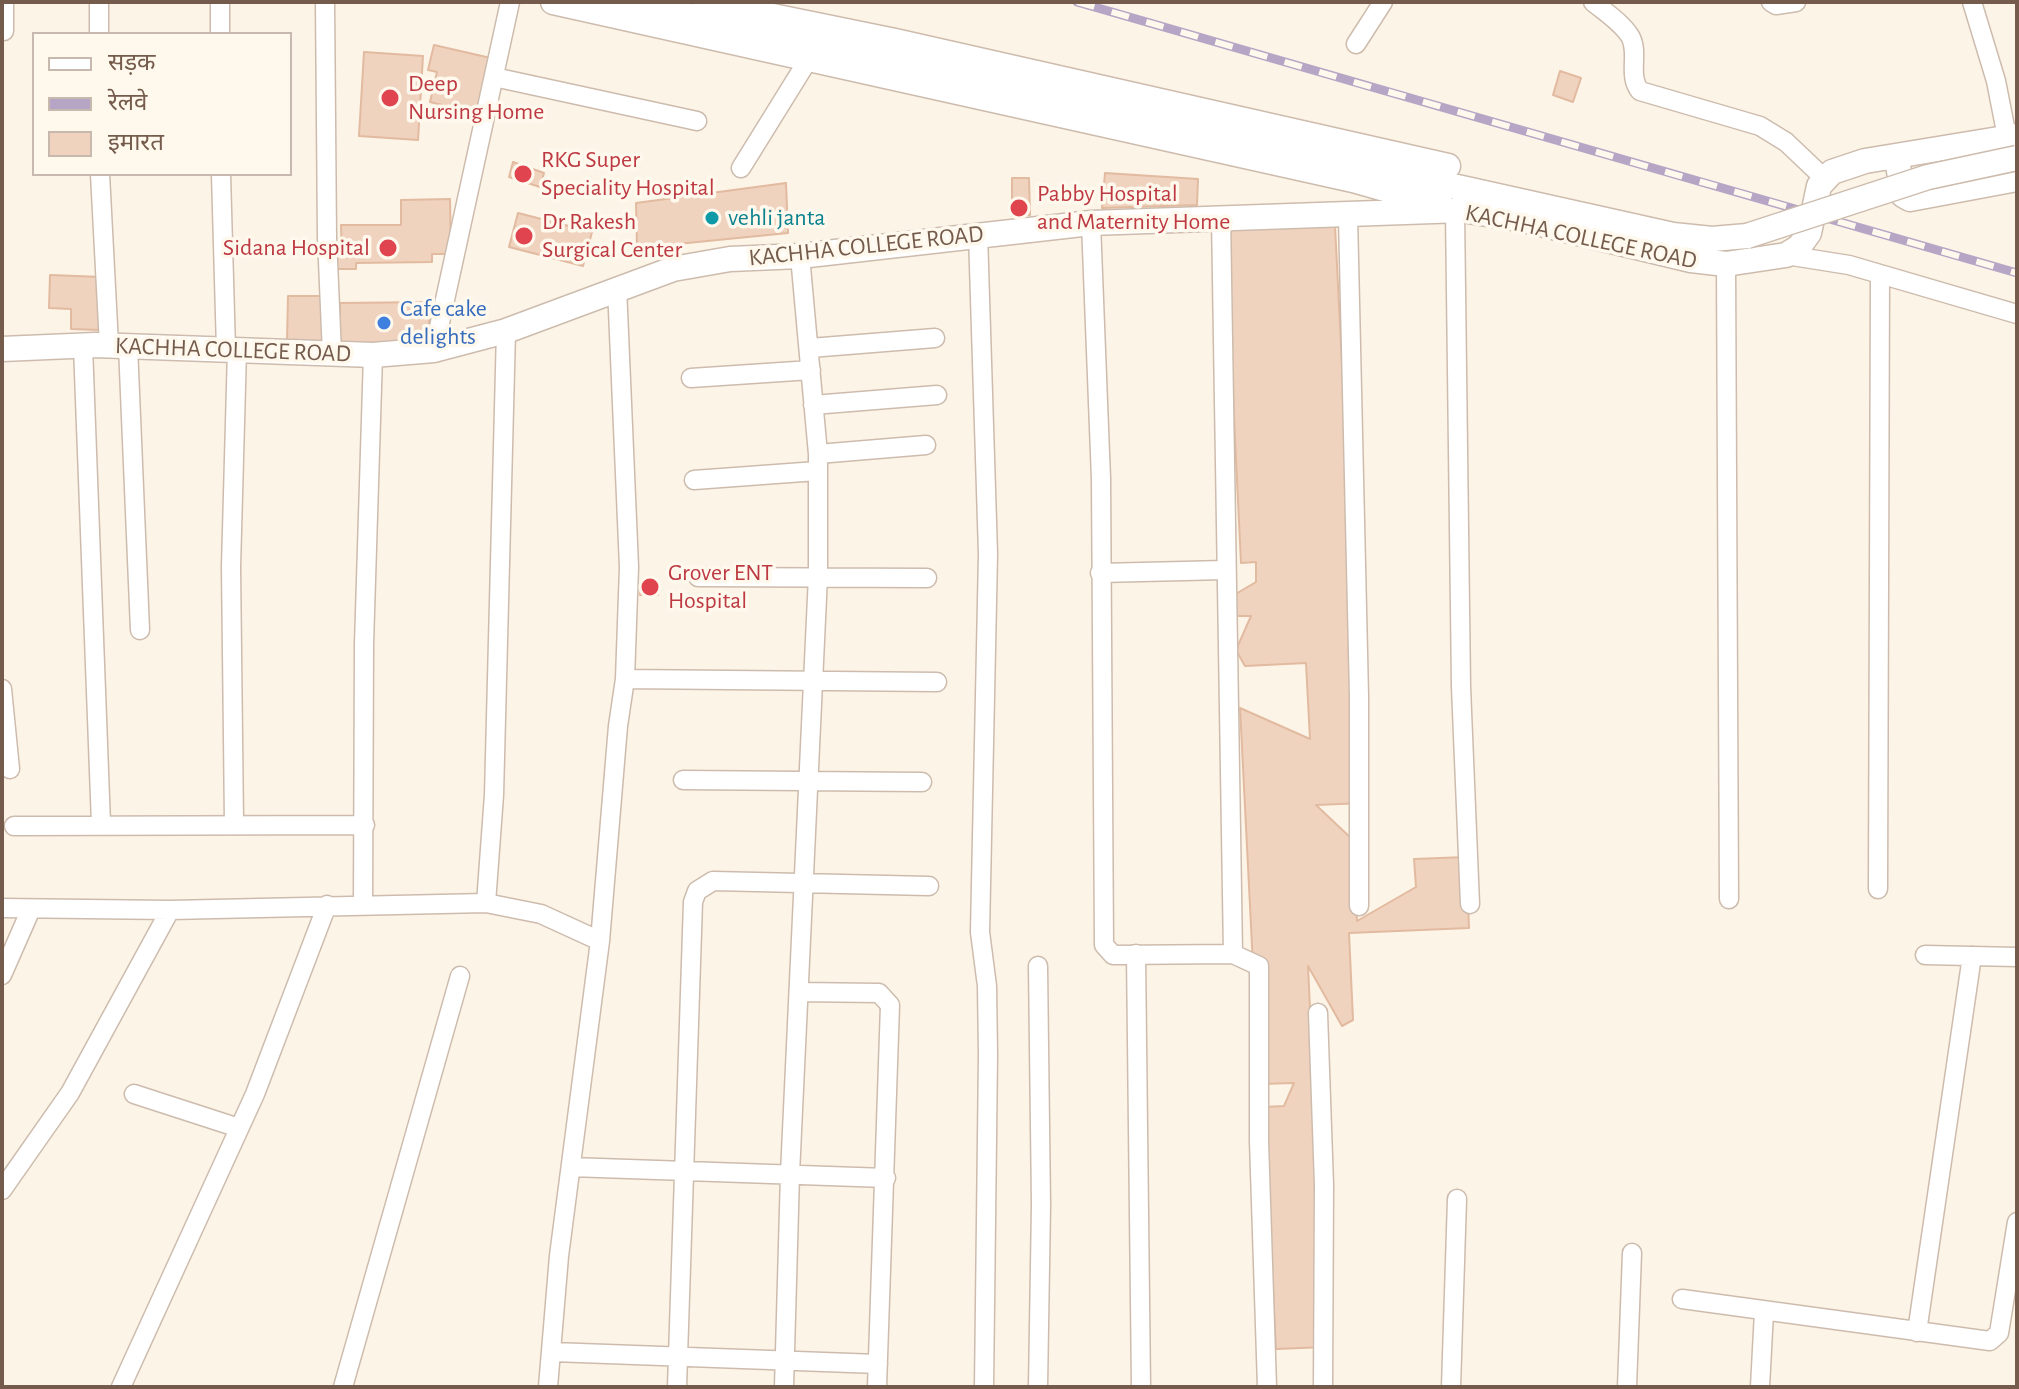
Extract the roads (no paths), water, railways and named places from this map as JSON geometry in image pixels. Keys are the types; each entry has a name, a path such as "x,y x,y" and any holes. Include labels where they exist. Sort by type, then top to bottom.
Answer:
{"street":[{"path":"4,2 4,31"},
{"path":"99,2 99,32"},
{"path":"220,2 220,32"},
{"path":"325,2 327,238 332,354"},
{"path":"434,350 510,2"},
{"path":"553,2 1353,180 1459,211 1461,687 1470,904"},
{"path":"626,2 1673,235 1712,239 1747,236 1928,177 2014,144"},
{"path":"704,2 895,41 1449,166"},
{"path":"1356,44 1383,2"},
{"path":"1593,2 1631,38 1635,51 1634,78 1640,91 1760,126 1786,142 1824,178"},
{"path":"1771,2 1776,5 1796,2"},
{"path":"1972,2 2014,144"},
{"path":"741,168 808,60"},
{"path":"494,77 697,121"},
{"path":"1786,255 1799,247 1809,233 1819,186 1824,178 1847,166 1896,155 2014,144"},
{"path":"1896,155 1903,195 1910,199 2017,179"},
{"path":"100,176 118,346 140,630"},
{"path":"221,176 232,350 234,823"},
{"name":"KACHHA COLLEGE ROAD","path":"2,349 118,346 373,355 434,350 506,331 617,287 673,269 730,259 800,256 1091,223 1459,211 1524,220 1691,260 1726,264 1786,255 1880,274 2017,314"},
{"path":"1348,216 1359,696 1359,906"},
{"path":"1221,217 1233,954"},
{"path":"1091,223 1100,573 1104,945 1113,955 1233,954 1255,961 1261,973 1258,1059 1267,1387"},
{"path":"978,234 988,554 980,932 987,986 988,1055 984,1387"},
{"path":"784,1387 790,1174 818,576 818,462 800,256"},
{"path":"1726,264 1729,899"},
{"path":"1878,889 1880,274"},
{"path":"548,1387 559,1256 600,941 618,726 625,679 629,567 617,287"},
{"path":"486,903 494,795 506,331"},
{"path":"810,348 935,338"},
{"path":"83,346 101,824"},
{"path":"363,905 364,644 373,355"},
{"path":"691,378 811,370"},
{"path":"813,405 937,395"},
{"path":"694,480 926,445"},
{"path":"1100,573 1225,570"},
{"path":"698,577 927,578"},
{"path":"625,679 937,682"},
{"path":"2,689 10,769"},
{"path":"683,780 922,782"},
{"path":"14,826 365,825"},
{"path":"677,1387 693,902 697,891 713,881 929,886"},
{"path":"2,908 170,910 486,903 541,914 600,941"},
{"path":"121,1387 239,1128 296,991 327,905"},
{"path":"2,975 31,909"},
{"path":"2,1190 70,1093 170,910"},
{"path":"1136,954 1141,1387"},
{"path":"1925,955 2017,957"},
{"path":"1917,1332 1972,956"},
{"path":"1038,966 1041,1205 1038,1387"},
{"path":"343,1387 460,976"},
{"path":"799,992 879,993 890,1005 877,1387"},
{"path":"1318,1013 1324,1185 1323,1387"},
{"path":"134,1094 239,1128"},
{"path":"571,1167 886,1178"},
{"path":"1451,1387 1457,1199"},
{"path":"1682,1299 1990,1341 1996,1338 2017,1222"},
{"path":"1627,1387 1632,1253"},
{"path":"1760,1387 1764,1312"},
{"path":"553,1352 677,1354 878,1364"}],"railway":[{"path":"1077,2 2017,273"}],"place":[{"name":"Deep Nursing Home","path":"390,98"},
{"name":"RKG Super Speciality Hospital","path":"523,174"},
{"name":"Pabby Hospital and Maternity Home","path":"1019,208"},
{"name":"vehli janta","path":"712,218"},
{"name":"Dr Rakesh Surgical Center","path":"524,236"},
{"name":"Sidana Hospital","path":"388,248"},
{"name":"Cafe cake delights","path":"384,323"},
{"name":"Grover ENT Hospital","path":"650,587"}]}
